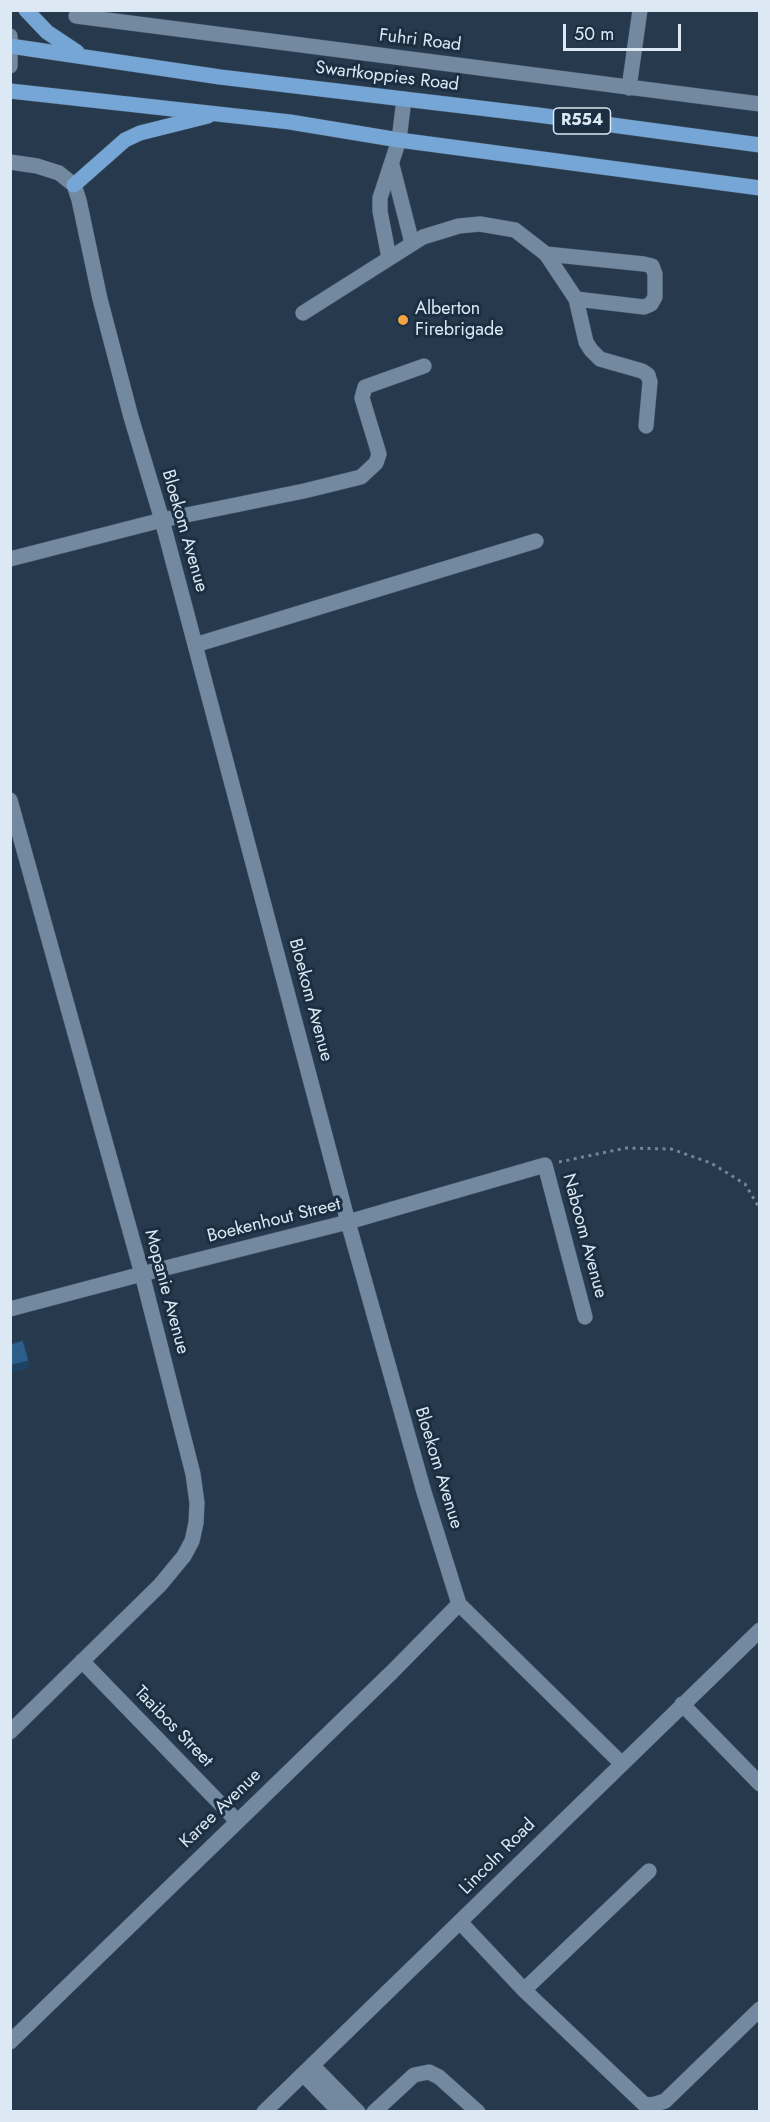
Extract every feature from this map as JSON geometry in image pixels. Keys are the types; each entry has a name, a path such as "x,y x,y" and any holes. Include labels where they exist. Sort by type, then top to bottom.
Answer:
{"main road":[{"path":"26,10 47,32 85,56"},
{"name":"Swartkoppies Road","path":"11,42 85,56 220,76 759,145"},
{"name":"R554","path":"10,91 290,122 399,140 759,188"},
{"path":"74,185 125,140 140,133 220,113"}],"street":[{"path":"629,88 640,10"},
{"name":"Fuhri Road","path":"76,16 759,104"},
{"path":"10,66 11,42"},
{"path":"389,258 380,211 383,186 399,140 404,99"},
{"path":"10,162 53,171 74,185"},
{"path":"392,165 412,243"},
{"name":"Bloekom Avenue","path":"74,185 100,299 128,406 162,520 348,1222 421,1481 459,1604 621,1763"},
{"path":"303,312 412,243 437,231 480,224 515,230 546,254 576,299 586,342 591,350 600,359 642,371 648,375 650,382 646,426"},
{"path":"546,254 652,266 655,274 655,297 651,304 644,307 576,299"},
{"path":"10,559 162,520 361,477 376,463 379,454 362,398 365,387 424,366"},
{"path":"195,645 536,541"},
{"name":"Mopanie Avenue","path":"10,800 142,1274 193,1474 197,1503 192,1541 184,1556 160,1585 10,1732"},
{"name":"Boekenhout Street","path":"10,1309 348,1222 545,1165"},
{"name":"Naboom Avenue","path":"545,1165 585,1317"},
{"name":"Karee Avenue","path":"10,2042 393,1672 459,1604"},
{"name":"Lincoln Road","path":"264,2112 759,1630"},
{"name":"Taaibos Street","path":"82,1661 237,1821"},
{"path":"682,1704 754,1779 759,1763"},
{"path":"524,1990 649,1872"},
{"path":"460,1922 524,1990 644,2104 652,2105 665,2101 759,2009"},
{"path":"307,2069 340,2112"},
{"path":"307,2069 358,2112"},
{"path":"374,2112 414,2075 429,2072 440,2077 478,2112"}],"path":[{"path":"545,1165 626,1148 671,1149 711,1164 744,1184 759,1209"}],"building":[{"path":"23,1340 29,1361 10,1366 10,1344"}],"place":[{"name":"Alberton Firebrigade","path":"403,320"}]}
